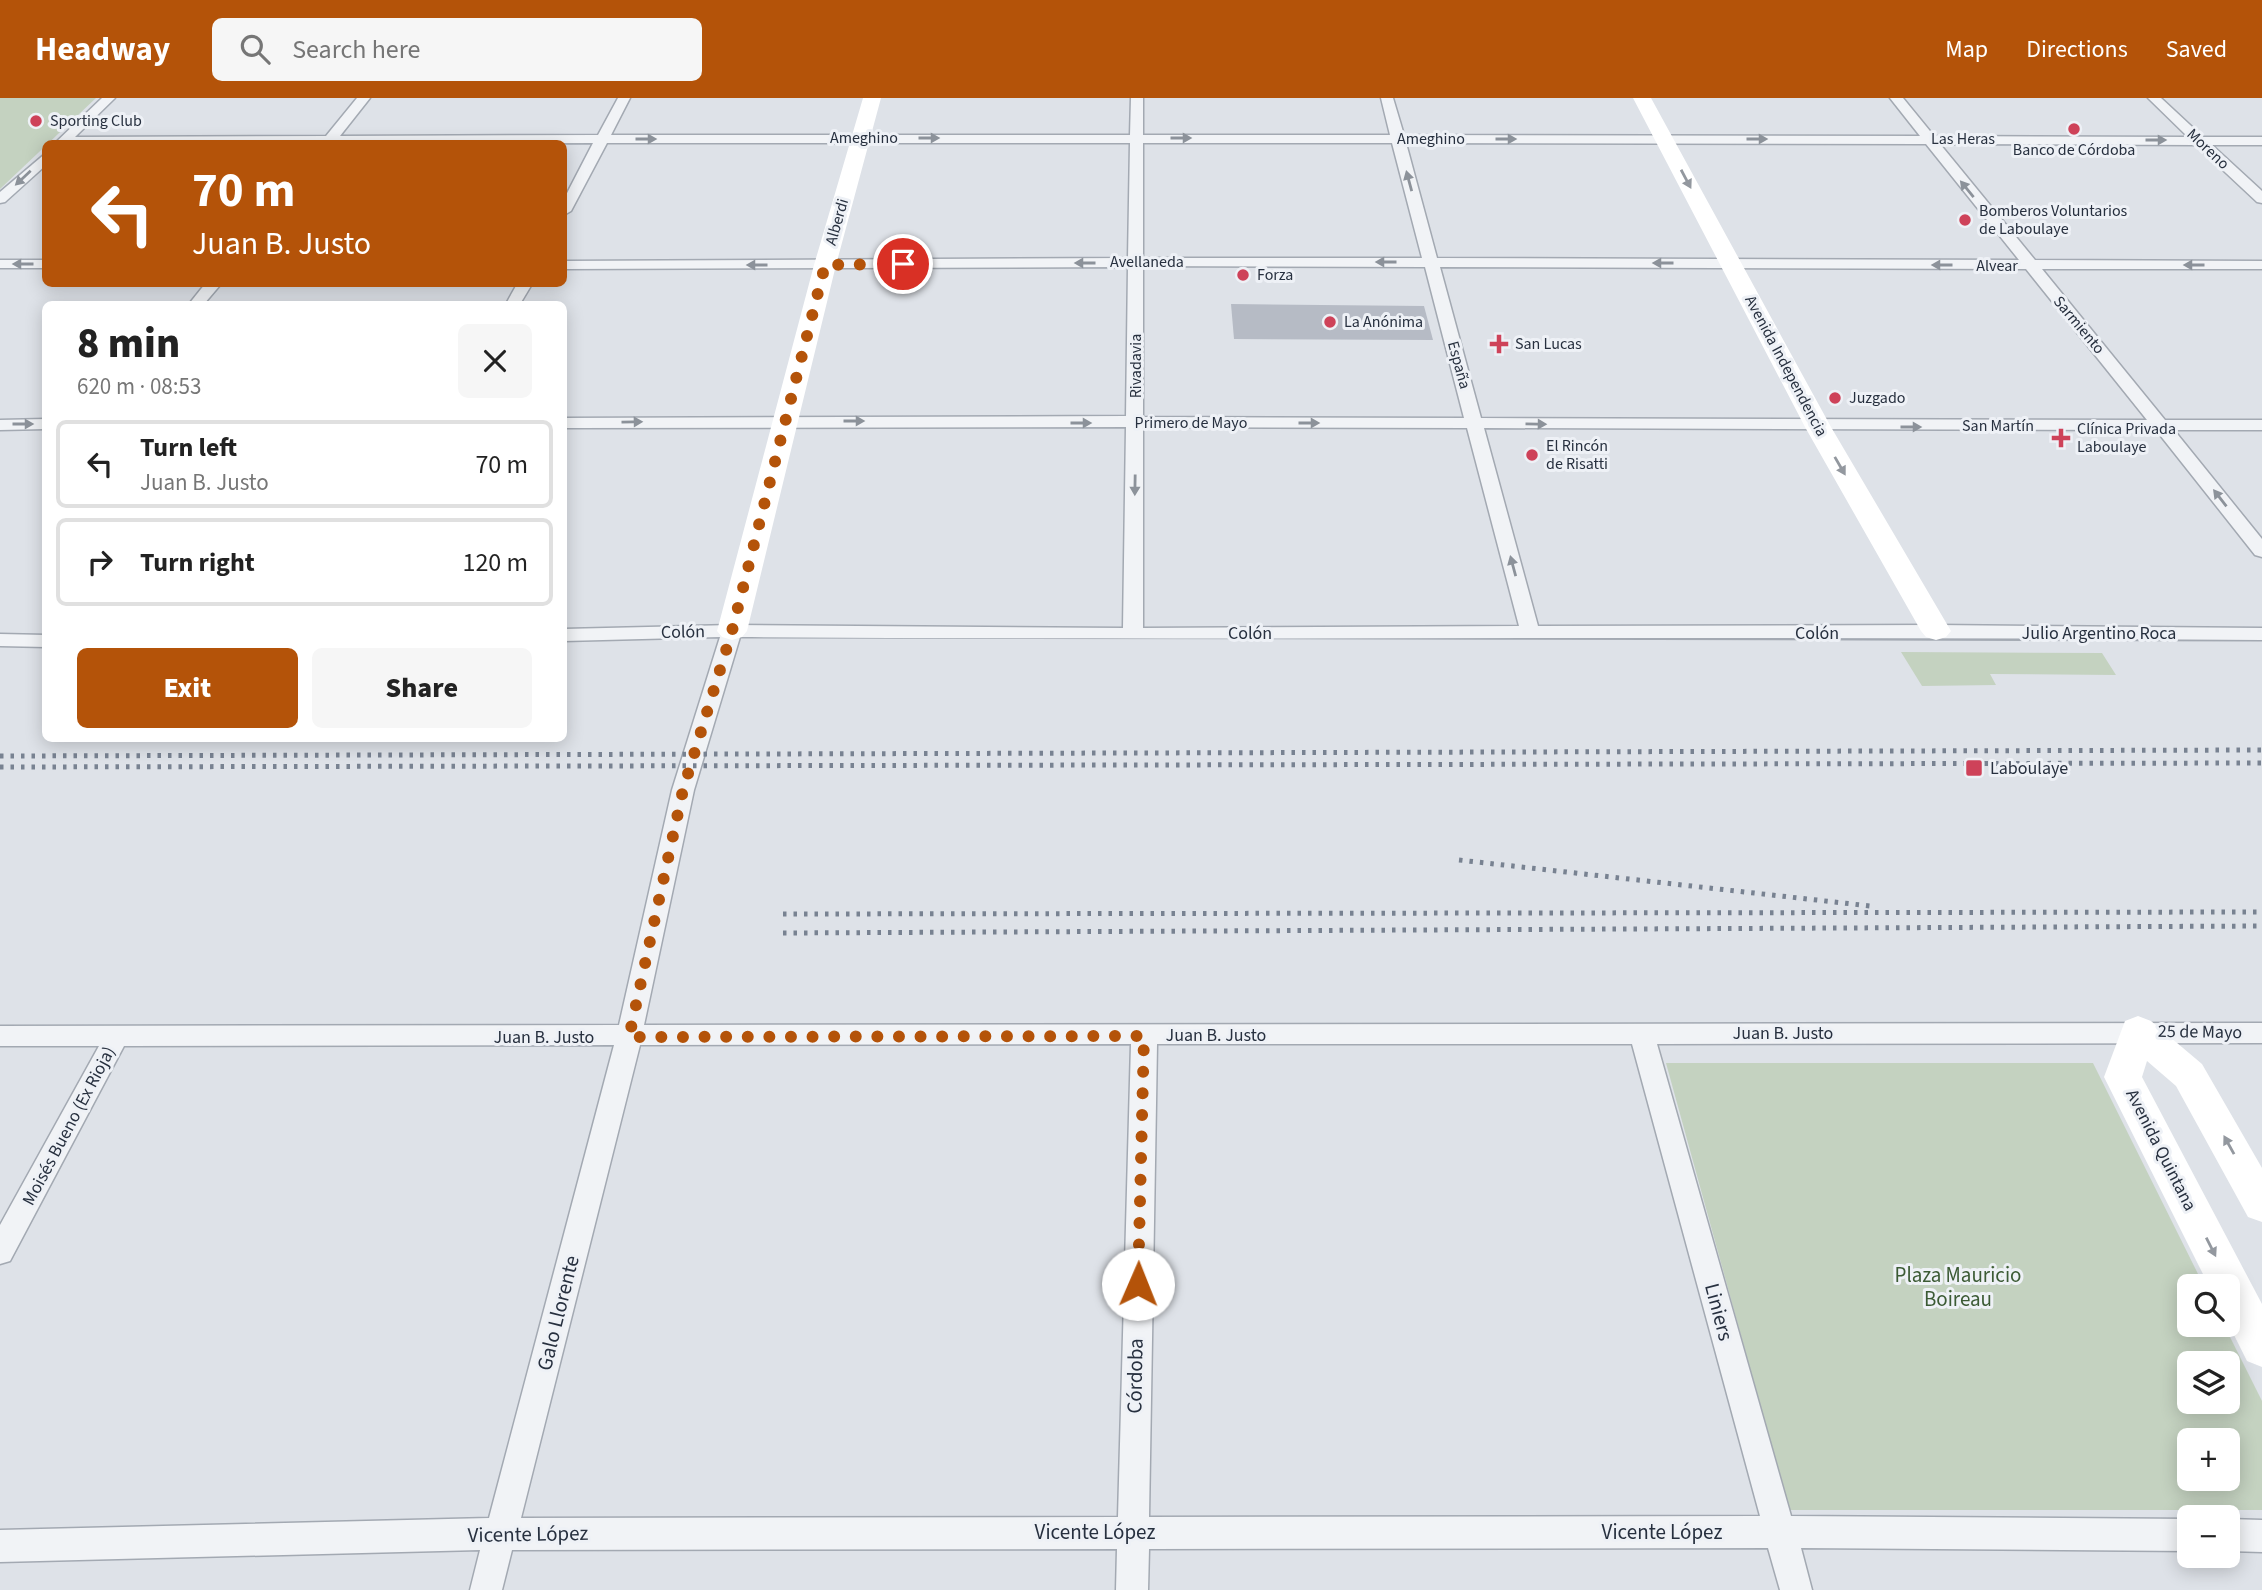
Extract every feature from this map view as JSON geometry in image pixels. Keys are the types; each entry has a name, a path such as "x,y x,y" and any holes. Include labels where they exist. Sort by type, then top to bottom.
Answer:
{"main road":[{"name":"Alberdi","path":"732,631 825,265 872,98"},
{"name":"Avenida Independencia","path":"1642,98 1818,427 1936,631"},
{"path":"2138,1031 2189,1074 2262,1205"},
{"name":"Avenida Quintana","path":"2138,1031 2123,1077 2262,1347"}],"street":[{"path":"64,140 110,98"},
{"path":"331,140 364,98"},
{"path":"567,205 624,98"},
{"name":"Rivadavia","path":"1133,634 1137,98"},
{"name":"España","path":"1387,98 1530,632"},
{"name":"Sarmiento","path":"1896,98 2262,551"},
{"name":"Moreno","path":"2154,98 2262,200"},
{"name":"Ameghino","path":"511,140 1665,139"},
{"name":"Las Heras","path":"1665,139 2262,141"},
{"path":"0,199 42,161"},
{"name":"Avellaneda","path":"567,265 1137,262 1731,264"},
{"path":"0,264 42,264"},
{"name":"Alvear","path":"1731,264 2262,265"},
{"path":"199,301 210,287"},
{"name":"Primero de Mayo","path":"567,423 1474,423 1818,427"},
{"path":"0,425 42,425"},
{"name":"San Martín","path":"1818,427 2262,425"},
{"name":"Colón","path":"567,635 732,631 1133,634 1936,631"},
{"name":"Galo Llorente","path":"486,1590 629,1037 683,790 732,631"},
{"name":"Julio Argentino Roca","path":"1936,631 2262,634"},
{"path":"0,640 42,640"},
{"name":"Juan B. Justo","path":"0,1037 1144,1036 2138,1031"},
{"name":"25 de Mayo","path":"2138,1031 2262,1033"},
{"name":"Liniers","path":"1642,1034 1796,1590"},
{"name":"Moisés Bueno (Ex Rioja)","path":"0,1252 117,1036"},
{"name":"Córdoba","path":"1132,1590 1131,1532 1144,1036"},
{"name":"Vicente López","path":"0,1546 501,1534 1780,1532 2177,1535"},
{"path":"2240,1535 2262,1535"}],"green space":[{"name":"Sporting Club","path":"0,98 96,98 52,140 42,140 42,149 0,189"},
{"path":"1901,652 2102,653 2116,675 1990,674 1996,685 1922,686"},
{"name":"Plaza Mauricio Boireau","path":"1666,1063 2093,1063 2198,1274 2177,1274 2177,1337 2230,1337 2237,1351 2177,1351 2177,1414 2240,1414 2240,1357 2262,1401 2262,1510 2240,1510 2240,1505 2177,1505 2177,1510 1789,1510"}],"building":[{"name":"La Anónima","path":"1231,304 1424,306 1433,340 1234,339"}],"railway":[{"path":"0,756 2262,750"},
{"path":"0,767 2262,763"},
{"path":"1459,860 1870,906"},
{"path":"783,914 2262,912"},
{"path":"783,933 2262,926"}],"place":[{"name":"Sporting Club","path":"36,121"},
{"name":"Banco de Córdoba","path":"2074,129"},
{"name":"Bomberos Voluntarios de Laboulaye","path":"1965,220"},
{"name":"Forza","path":"1243,275"},
{"name":"La Anónima","path":"1330,322"},
{"name":"San Lucas","path":"1499,344"},
{"name":"Juzgado","path":"1835,398"},
{"name":"Clínica Privada Laboulaye","path":"2061,438"},
{"name":"El Rincón de Risatti","path":"1532,455"},
{"name":"Laboulaye","path":"1974,768"}],"route":[{"path":"903,264 825,265 732,631 683,790 629,1037 1144,1036 1138,1284"}]}
